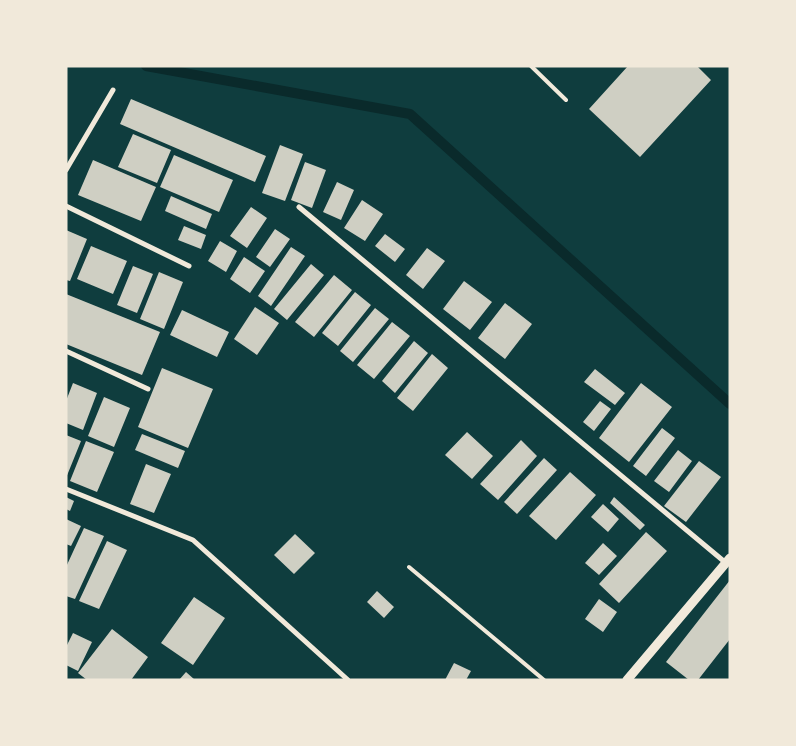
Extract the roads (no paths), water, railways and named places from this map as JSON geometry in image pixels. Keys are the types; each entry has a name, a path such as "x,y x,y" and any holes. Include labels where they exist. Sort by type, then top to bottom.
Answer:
{"street":[{"path":"66,170 112,90"},
{"path":"66,206 189,266"},
{"path":"299,207 728,561 627,680"},
{"path":"66,351 148,389"},
{"path":"66,488 192,540 348,680"}],"lane":[{"path":"531,66 566,100"},
{"path":"409,567 544,680"}],"waterway":[{"path":"146,66 410,114 730,404"}]}
